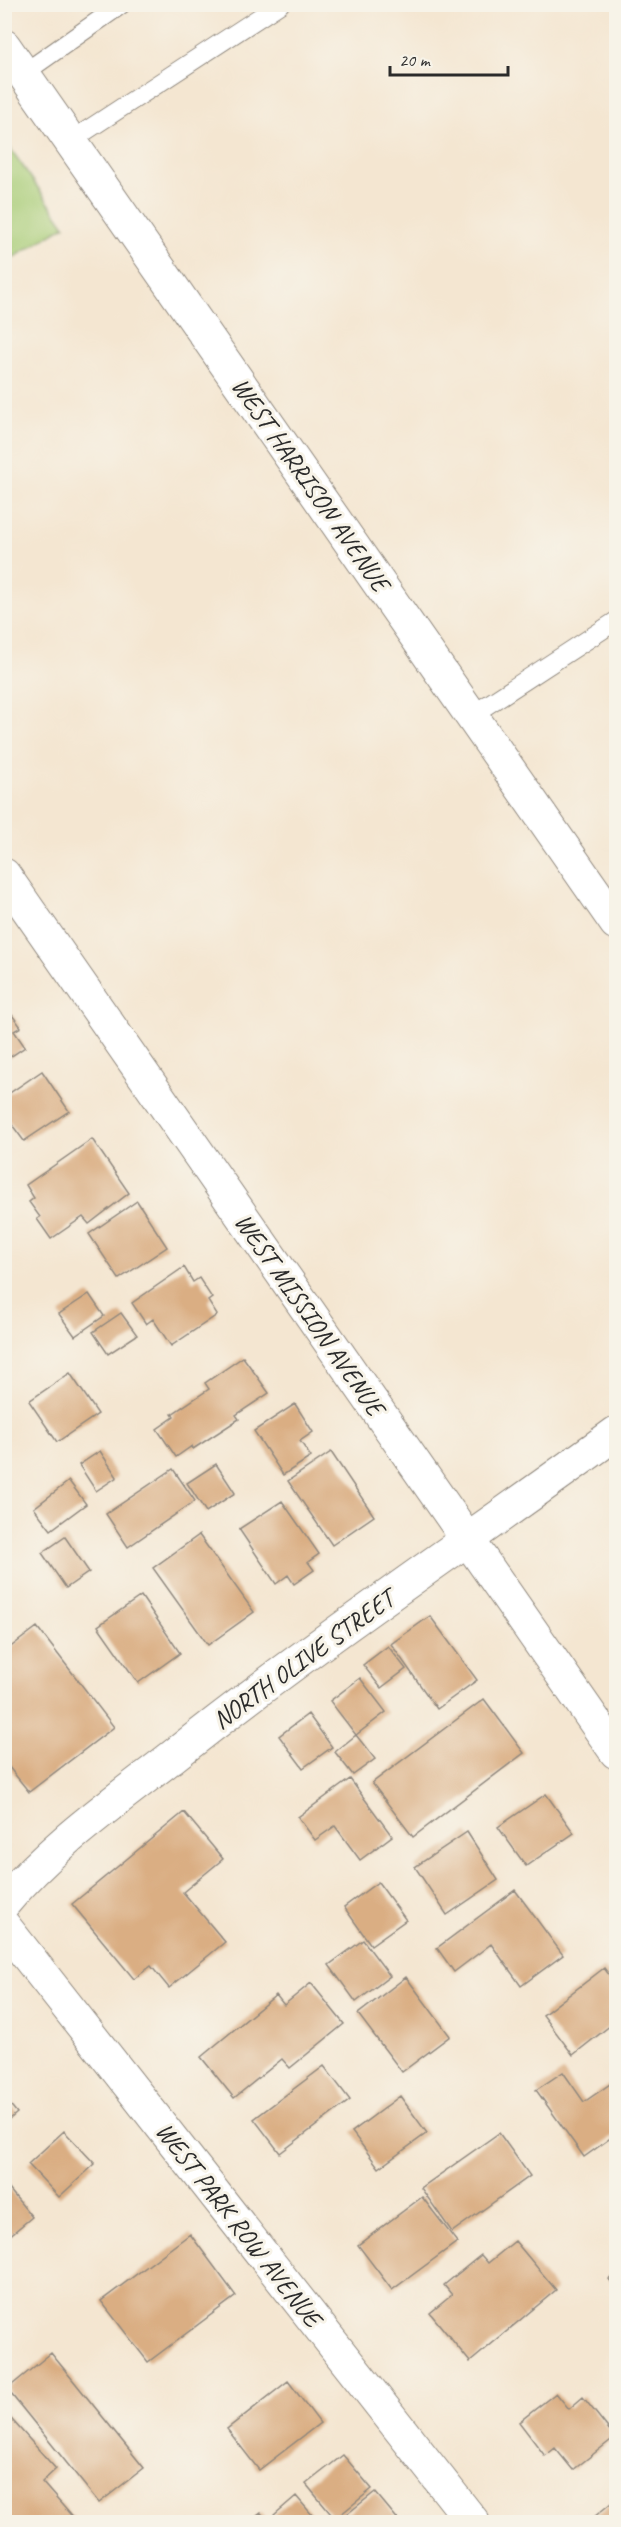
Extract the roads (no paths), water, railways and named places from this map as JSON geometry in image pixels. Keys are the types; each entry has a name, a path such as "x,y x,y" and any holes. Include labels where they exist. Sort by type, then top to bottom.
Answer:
{"street":[{"name":"WEST HARRISON AVENUE","path":"4,46 72,140 616,923"},
{"name":"WEST MISSION AVENUE","path":"4,875 616,1752"},
{"name":"NORTH OLIVE STREET","path":"4,1903 36,1869 111,1805 234,1707 616,1433"},
{"name":"WEST PARK ROW AVENUE","path":"4,1926 473,2523"}],"lane":[{"path":"24,73 122,4"},
{"path":"72,140 280,4"},
{"path":"472,715 616,621"}]}
